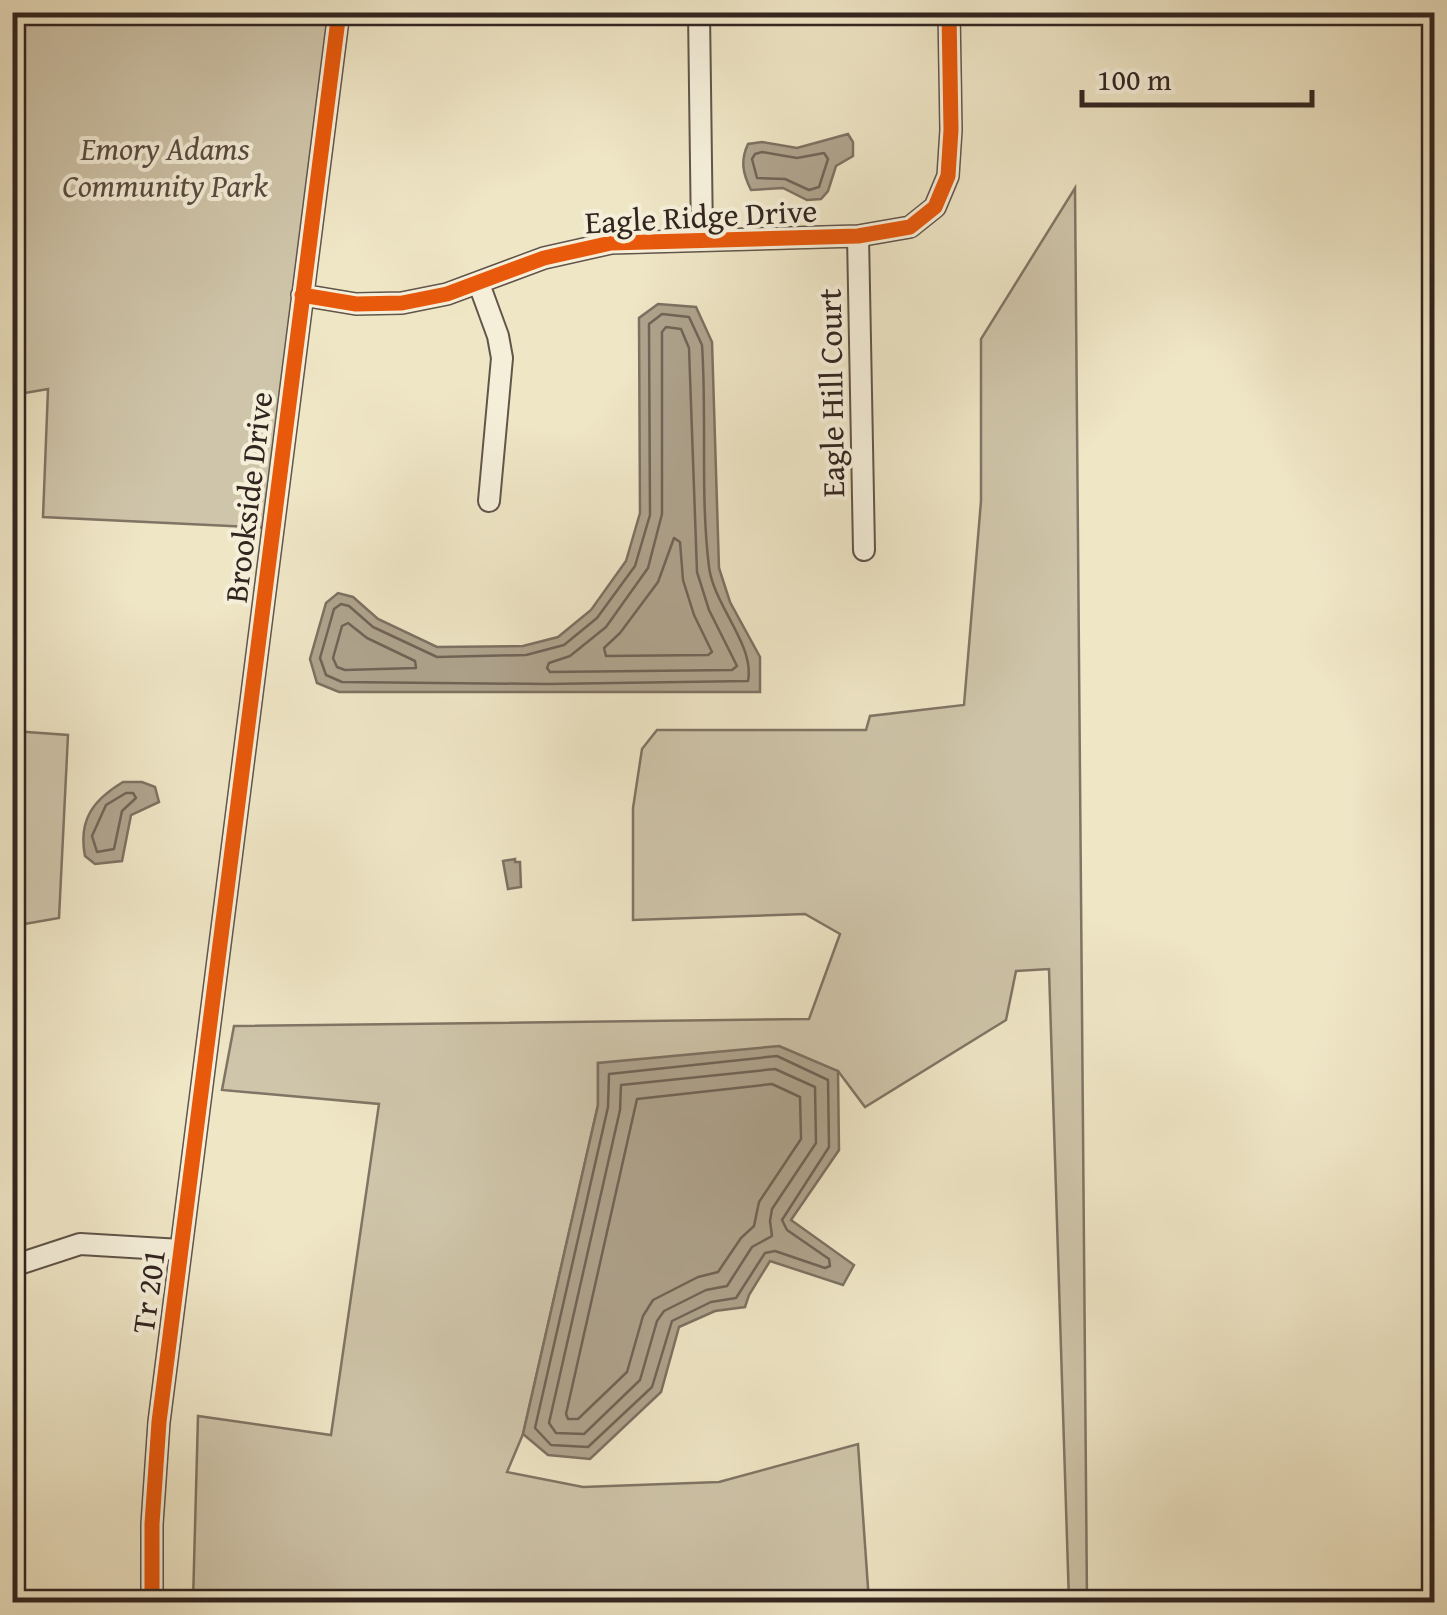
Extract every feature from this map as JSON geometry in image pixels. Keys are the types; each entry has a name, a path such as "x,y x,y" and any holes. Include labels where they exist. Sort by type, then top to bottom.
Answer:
{"street":[{"name":"Brookside Drive","path":"214,988 339,12"},
{"path":"699,12 702,238"},
{"name":"Eagle Ridge Drive","path":"302,295 333,302 379,304 425,299 589,246 702,238 858,236 899,231 928,215 941,197 950,164 949,12"},
{"name":"Eagle Hill Court","path":"858,236 864,550"},
{"path":"479,284 502,358 489,501"},
{"name":"Tr 201","path":"152,1602 154,1479 214,988"},
{"path":"12,1270 19,1264 80,1244 181,1250"}],"green space":[{"name":"Emory Adams Community Park","path":"12,13 339,13 272,528 43,517 48,389 13,395"},
{"path":"1075,188 1087,1602 1069,1602 1049,969 1016,971 1006,1020 865,1107 838,1071 598,1063 598,1105 523,1434 507,1472 583,1487 719,1482 858,1444 869,1602 193,1602 198,1416 331,1435 379,1104 222,1090 234,1026 809,1019 840,934 805,914 633,920 633,808 642,749 657,730 866,730 870,716 964,705 981,501 981,339"},
{"path":"13,731 68,735 59,918 13,926"}],"water":[{"path":"848,134 853,142 853,156 836,166 828,191 821,199 807,200 783,188 751,190 744,167 748,144 762,142 797,148"},
{"path":"658,304 696,307 712,342 719,568 730,602 760,657 760,692 339,692 317,683 310,659 326,603 338,593 353,597 378,619 437,647 523,646 558,637 591,610 626,561 640,513 639,318"},
{"path":"123,782 155,787 159,802 131,815 122,861 95,864 85,856 86,822 103,796"},
{"path":"503,861 520,862 521,887 508,889"},
{"path":"779,1046 838,1071 839,1150 791,1220 854,1265 843,1285 770,1261 745,1307 715,1311 679,1327 661,1392 590,1459 548,1455 523,1434 598,1105 598,1063"}],"cycle path":[{"path":"152,1602 152,1524 159,1422 339,12"},
{"path":"302,295 356,304 402,303 447,294 544,258 611,243 858,236 910,227 935,207 948,176 949,12"}]}
